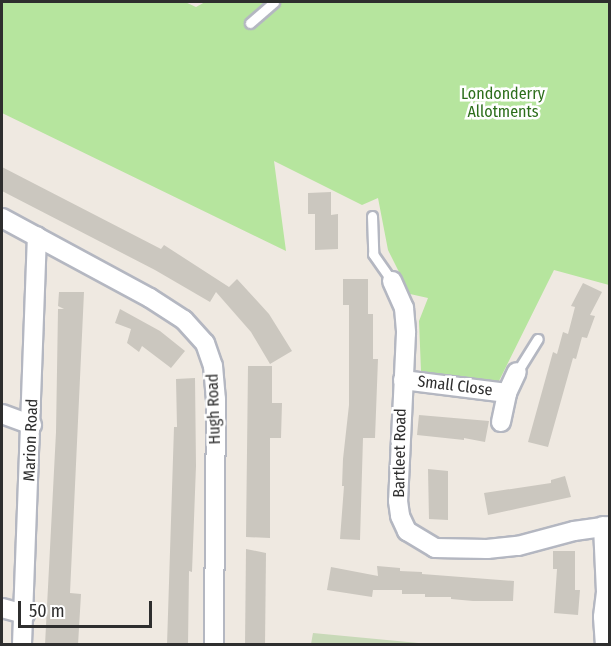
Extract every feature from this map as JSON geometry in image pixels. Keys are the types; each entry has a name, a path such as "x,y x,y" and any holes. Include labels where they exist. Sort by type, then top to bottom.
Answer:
{"street":[{"name":"Hugh Road","path":"2,218 184,320 205,343 213,366 216,399 214,645"},
{"name":"Marion Road","path":"22,645 32,425 37,236"},
{"name":"Bartleet Road","path":"392,281 412,308 406,333 398,501 400,516 407,531 435,548 487,549 518,546 606,526"},
{"name":"Small Close","path":"501,422 507,393 516,372"},
{"name":"Small Close","path":"403,380 507,393"},
{"path":"2,414 32,425"},
{"path":"605,645 606,526"},
{"path":"2,608 25,614"}],"lane":[{"path":"250,23 274,2"},
{"path":"372,216 373,254 392,281"},
{"path":"516,372 538,339"}],"green space":[{"name":"Londonderry Allotments","path":"2,2 185,2 196,7 205,2 609,2 609,285 554,270 498,383 421,371 419,321 428,298 410,294 388,250 378,198 362,205 274,161 286,251 2,113"},
{"path":"313,633 429,644 311,644"}],"building":[{"path":"2,167 161,249 164,245 229,287 237,279 269,314 292,351 270,364 251,332 216,292 210,302 155,270 2,191"},
{"path":"331,192 331,215 338,214 338,249 315,250 315,214 308,214 308,193"},
{"path":"343,279 368,279 368,314 373,314 373,359 378,359 375,438 363,438 360,540 340,539 344,486 342,486 343,459 349,405 349,305 343,305"},
{"path":"583,283 602,292 590,315 595,316 587,338 582,337 576,359 573,358 548,447 528,442 553,352 557,354 563,332 568,334 575,307 571,306"},
{"path":"59,292 84,292 70,593 81,594 78,645 45,645 56,432 58,309 64,309 58,306"},
{"path":"120,309 160,331 185,351 171,368 142,346 139,352 127,343 131,329 115,323"},
{"path":"248,366 272,366 272,403 282,403 281,438 270,438 270,538 246,537"},
{"path":"195,378 196,466 192,572 189,571 188,645 167,645 174,427 177,427 176,379"},
{"path":"419,415 489,421 485,442 464,438 464,440 417,435"},
{"path":"428,469 448,471 448,520 429,519"},
{"path":"565,476 571,497 488,515 484,493 551,483 551,480"},
{"path":"246,549 266,553 265,645 245,645"},
{"path":"553,551 575,551 575,590 580,590 578,615 554,613 557,569 553,569"},
{"path":"377,566 400,568 400,571 422,572 422,574 514,581 513,601 473,601 451,599 451,597 425,597 425,594 402,594 402,590 373,590 372,597 327,590 331,567 378,576"}]}
